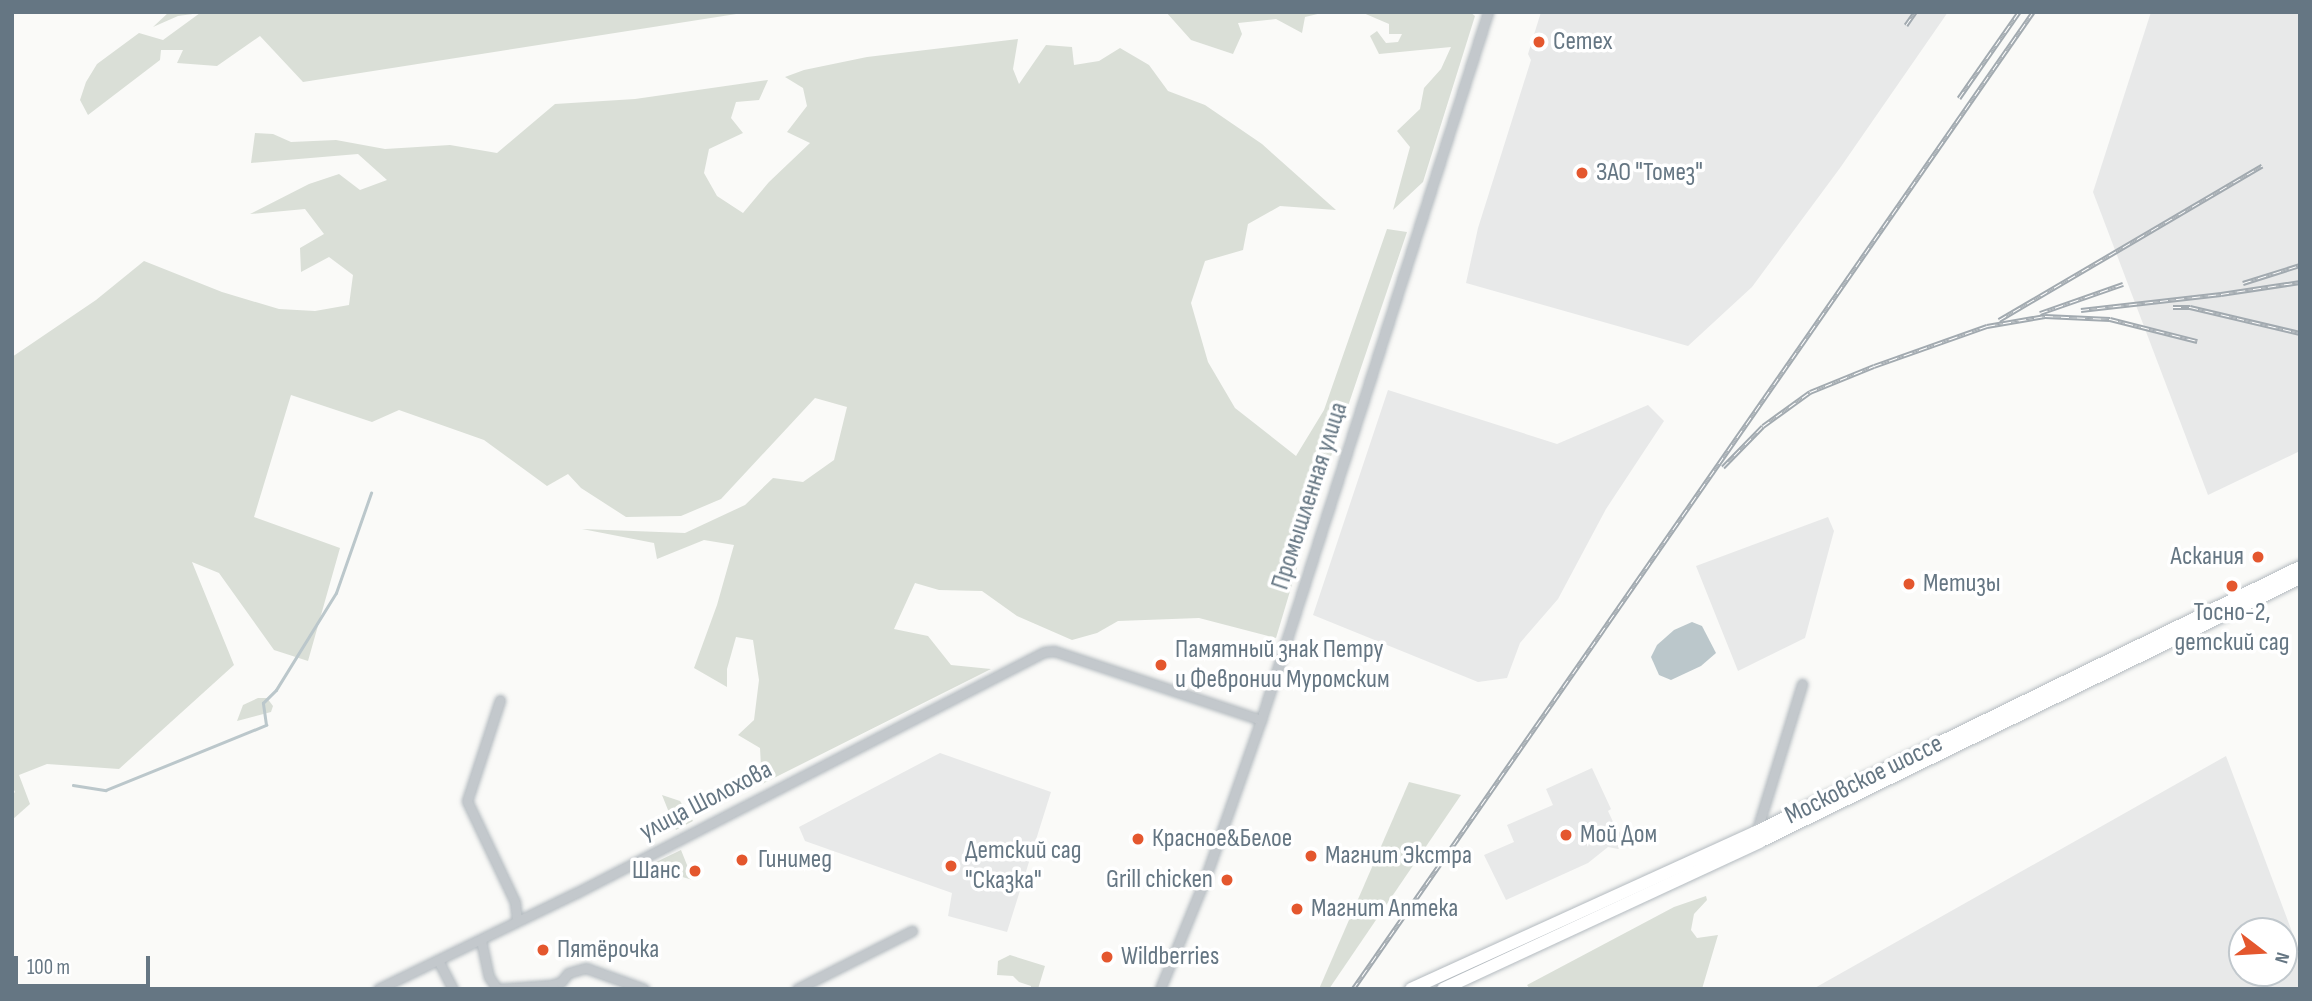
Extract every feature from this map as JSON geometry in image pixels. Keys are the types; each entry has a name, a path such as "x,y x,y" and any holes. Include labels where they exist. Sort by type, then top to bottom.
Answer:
{"main road":[{"name":"Московское шоссе","path":"1417,986 1757,837 2300,567"},
{"name":"Московское шоссе","path":"1443,989 2300,578"}],"street":[{"name":"Промышленная улица","path":"1160,989 1206,876 1261,720 1488,12"},
{"name":"улица Шолохова","path":"378,989 481,940 904,722 1054,650 1261,720"},
{"path":"1757,837 1802,684"},
{"path":"500,700 467,801 515,902 517,920"},
{"path":"797,989 912,931"},
{"path":"481,940 488,977 497,989 551,985 561,982 568,973 586,968 644,989"},
{"path":"438,960 453,989"}],"shaded area":[{"path":"169,12 749,12 303,82 260,36 217,66 177,63 183,50 161,50 160,60 88,115 80,100 86,82 97,64 139,33 163,40 200,13 178,16 153,27"},
{"path":"1166,12 1326,12 1305,17 1302,33 1276,19 1238,23 1242,34 1233,54 1191,40"},
{"path":"1361,12 1470,12 1475,16 1423,182 1393,210 1410,147 1397,131 1420,109 1424,88 1441,69 1451,47 1379,54 1370,36 1377,31 1386,43 1398,42 1402,34 1389,34 1389,24"},
{"path":"1541,12 1948,12 1840,168 1752,287 1688,346 1466,283 1478,228 1531,60 1528,54"},
{"path":"2151,12 2300,12 2300,451 2208,495 2093,192"},
{"path":"1018,39 1013,69 1019,84 1046,45 1072,47 1074,65 1099,61 1120,48 1149,65 1168,91 1205,105 1262,144 1336,210 1280,206 1248,224 1243,250 1205,261 1191,303 1208,362 1235,408 1296,456 1324,410 1387,229 1407,232 1326,471 1276,638 1199,618 1118,621 1097,633 1072,640 1017,616 982,591 939,590 915,583 894,629 928,636 951,665 991,669 762,784 760,748 738,735 754,720 759,680 753,640 736,637 727,669 727,687 694,668 717,605 734,545 704,540 657,559 654,543 582,529 685,533 745,505 773,478 803,482 834,460 847,407 815,398 721,499 681,516 626,517 581,488 568,474 547,486 484,440 399,410 372,422 291,395 254,517 340,548 308,661 274,650 219,573 192,562 234,665 119,769 47,764 19,775 30,804 12,820 12,795 15,792 12,786 12,357 96,300 144,261 222,292 279,309 315,311 349,305 353,275 329,257 301,272 300,248 324,234 305,209 250,214 309,184 339,174 360,190 387,180 358,154 251,163 255,133 273,134 291,142 336,140 385,149 450,145 497,153 555,104 635,99 768,80 759,100 736,102 731,118 743,133 709,149 704,173 717,196 743,213 769,182 810,143 787,132 807,106 803,88 785,77 804,70 867,57"},
{"path":"1388,390 1557,444 1648,405 1664,421 1606,509 1558,599 1520,643 1507,678 1478,682 1313,615"},
{"path":"1828,517 1834,531 1805,638 1738,671 1696,566"},
{"path":"1692,622 1702,626 1716,653 1701,666 1671,680 1659,675 1651,657 1657,645 1674,630"},
{"path":"258,698 267,698 273,706 271,712 237,721 243,705"},
{"name":"Детский сад \"Сказка\"","path":"940,753 1051,792 1007,932 948,916 952,893 805,841 799,827"},
{"path":"2226,756 2286,917 2228,917 2228,987 2298,987 2298,948 2300,989 1813,989"},
{"name":"Мой Дом","path":"1592,768 1611,809 1608,811 1624,838 1624,844 1618,849 1608,847 1588,863 1506,900 1484,855 1514,842 1507,825 1553,805 1546,789"},
{"path":"1409,782 1461,795 1329,989 1319,989"},
{"path":"662,795 680,801 693,821 676,830"},
{"path":"681,850 693,880 657,870 652,864"},
{"path":"1706,896 1707,900 1694,914 1691,930 1697,938 1718,935 1702,989 1530,989 1527,985 1674,907"},
{"path":"1010,955 1045,966 1038,989 1031,989 1031,986 1019,982 1013,976 997,975 998,961"}],"waterway":[{"path":"73,785 106,790 266,725 263,703 276,690 336,593 371,493"}],"railway":[{"path":"1906,25 1915,12"},
{"path":"1959,98 2019,12"},
{"path":"1353,989 2033,12"},
{"path":"1999,320 2262,166"},
{"path":"2243,283 2300,265"},
{"path":"2081,310 2300,282"},
{"path":"2040,313 2123,284"},
{"path":"2173,307 2190,307 2300,333"},
{"path":"1723,467 1763,426 1810,392 1987,326 2045,316 2110,319 2197,341"}],"place":[{"name":"Cemex","path":"1539,42"},
{"name":"ЗАО \"Томез\"","path":"1582,173"},
{"name":"Аскания","path":"2258,557"},
{"name":"Метизы","path":"1909,584"},
{"name":"Тосно-2, детский сад","path":"2232,586"},
{"name":"Памятный знак Петру и Февронии Муромским","path":"1161,665"},
{"name":"Мой Дом","path":"1566,835"},
{"name":"Красное&Белое","path":"1138,839"},
{"name":"Магнит Экстра","path":"1311,856"},
{"name":"Гинимед","path":"742,860"},
{"name":"Детский сад \"Сказка\"","path":"951,866"},
{"name":"Шанс","path":"695,871"},
{"name":"Grill chicken","path":"1227,880"},
{"name":"Магнит Аптека","path":"1297,909"},
{"name":"Пятёрочка","path":"543,950"},
{"name":"Wildberries","path":"1107,957"}]}
